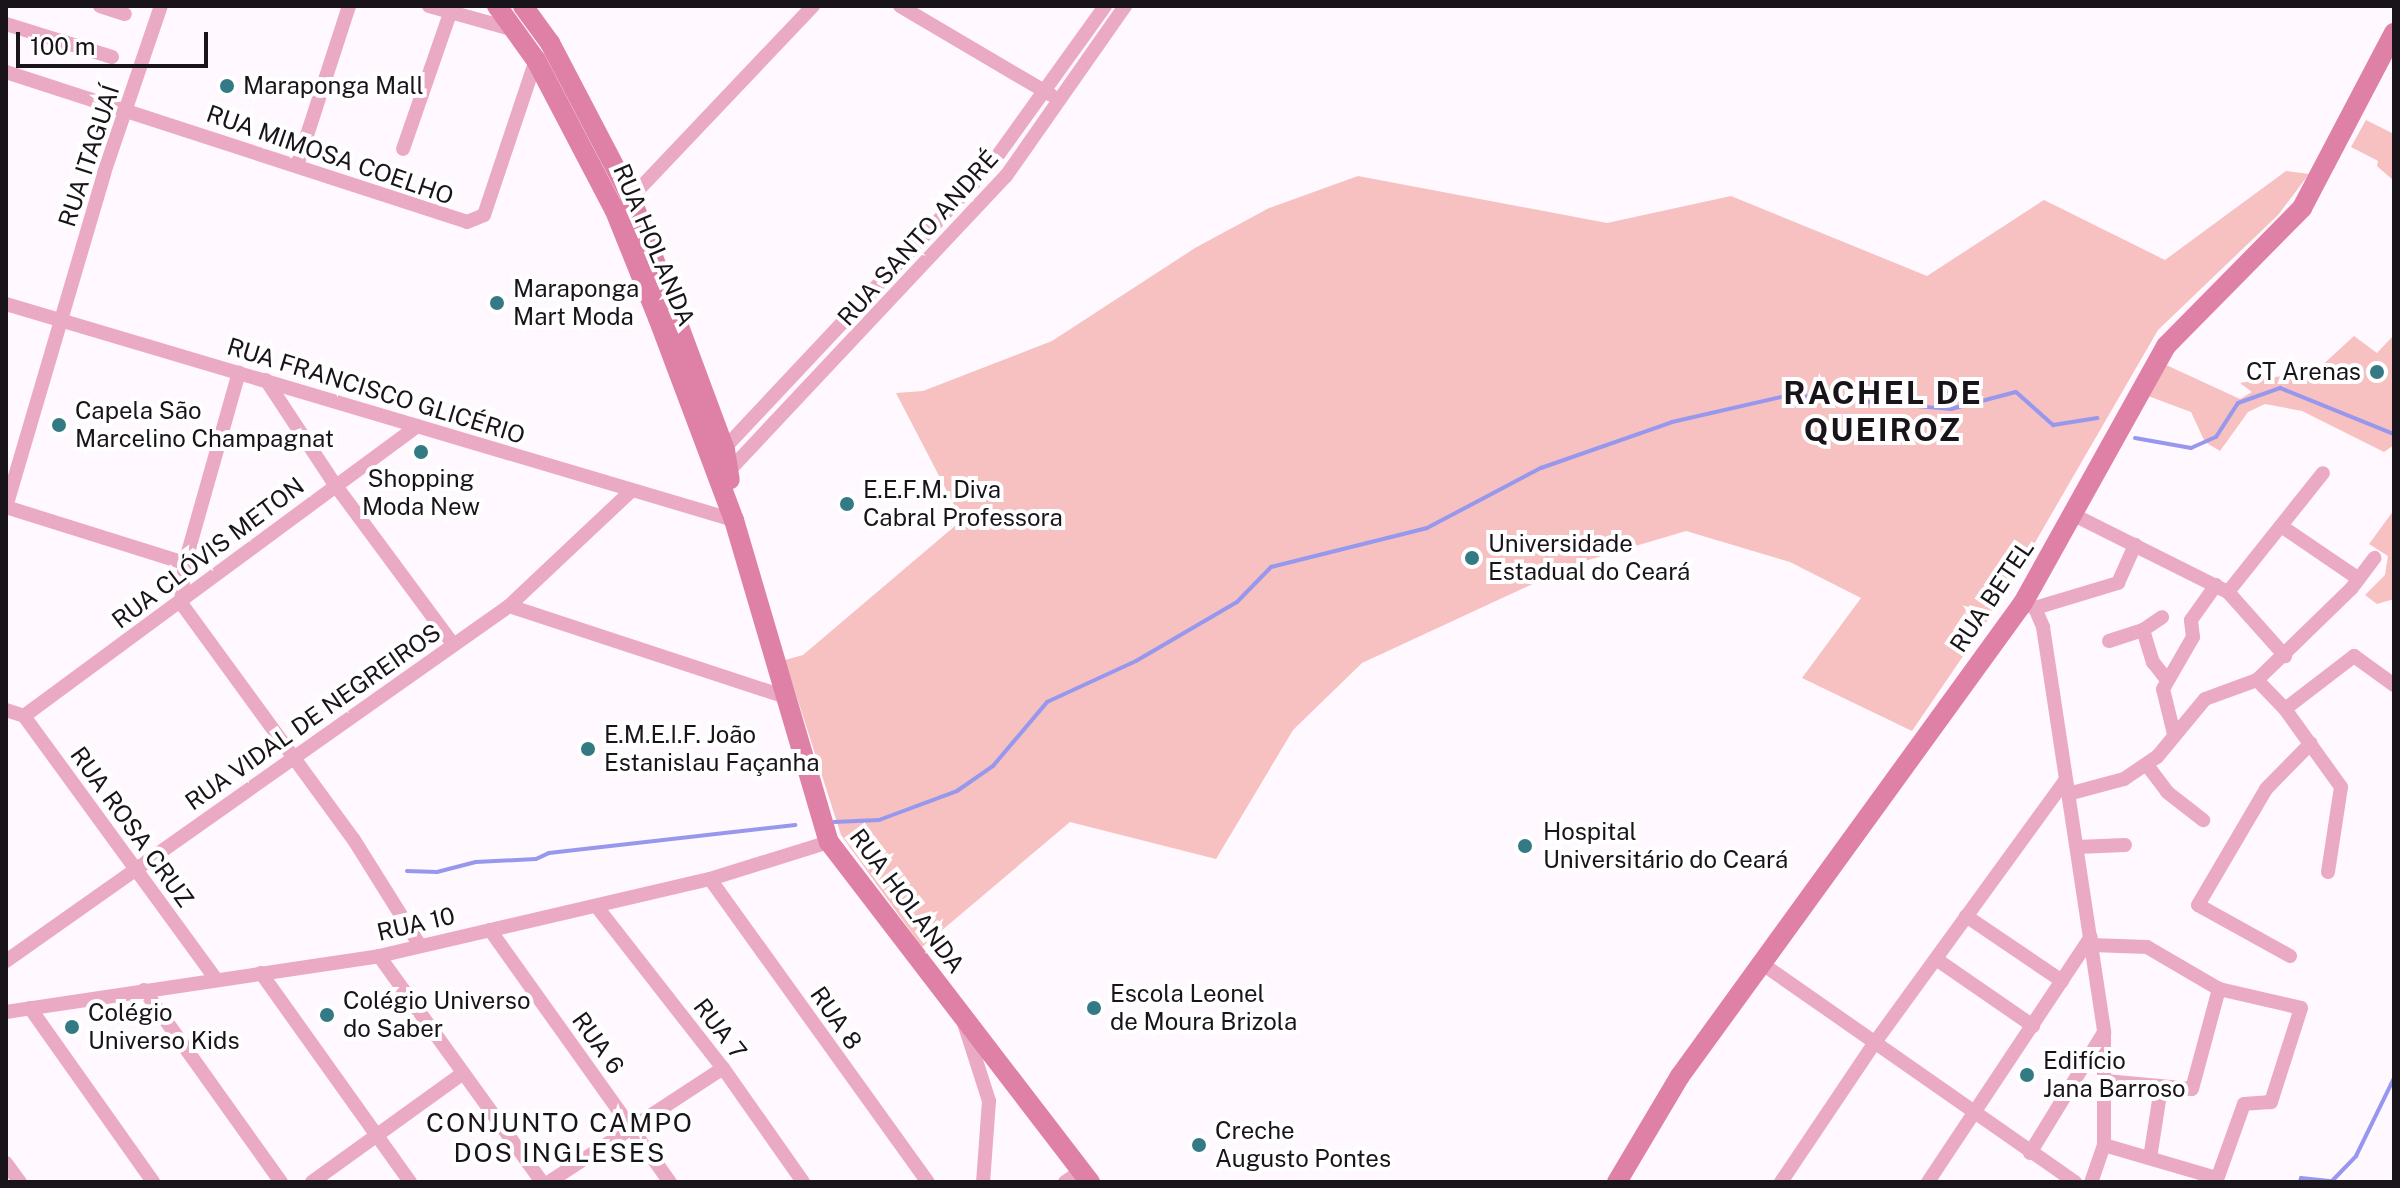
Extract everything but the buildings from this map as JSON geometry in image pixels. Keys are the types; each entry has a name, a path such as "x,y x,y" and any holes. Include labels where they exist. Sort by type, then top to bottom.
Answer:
{"street":[{"path":"100,6 125,14"},
{"name":"RUA ITAGUAÍ","path":"6,507 126,107 161,6"},
{"path":"297,166 349,6"},
{"path":"429,6 519,31 543,32"},
{"name":"RUA HOLANDA","path":"497,6 519,31 624,206"},
{"name":"RUA HOLANDA","path":"523,6 543,32 624,206 718,453 734,520 829,842 1087,1176"},
{"path":"624,206 813,6"},
{"path":"900,6 1061,102"},
{"name":"RUA SANTO ANDRÉ","path":"718,453 937,226 993,162 1105,6"},
{"name":"RUA SANTO ANDRÉ","path":"725,475 955,234 1006,176 1061,102 1125,6"},
{"path":"403,149 450,13"},
{"path":"6,24 112,57"},
{"name":"RUA BETEL","path":"1617,1182 1680,1076 2029,606 2074,515 2166,346 2302,208 2394,33"},
{"name":"RUA MIMOSA COELHO","path":"6,72 126,107 462,222 474,221 484,215 536,60"},
{"name":"RUA FRANCISCO GLICÉRIO","path":"6,304 734,520"},
{"path":"239,372 185,563 181,603 354,840 419,944"},
{"path":"266,380 336,486 453,644"},
{"name":"RUA CLÓVIS METON","path":"24,716 418,426"},
{"path":"2174,734 2162,694 2193,637 2191,620 2281,526 2323,473"},
{"name":"RUA VIDAL DE NEGREIROS","path":"6,961 509,606 631,491"},
{"path":"6,507 185,563"},
{"path":"2074,515 2222,588 2285,656"},
{"path":"2281,526 2359,579"},
{"path":"2091,1182 2104,1145 2104,1032 2043,627 2029,606 2118,583 2135,545"},
{"path":"1781,1182 1873,1045 1966,916 2067,788 2114,783 2147,765 2205,699 2257,680 2285,656 2359,579 2374,558"},
{"path":"509,606 789,698"},
{"path":"2109,641 2143,630 2162,617"},
{"path":"2143,630 2155,667 2167,680"},
{"path":"2285,709 2348,659 2361,657 2394,685"},
{"path":"2257,680 2285,709 2341,787 2328,872"},
{"path":"6,710 24,716"},
{"name":"RUA ROSA CRUZ","path":"24,716 216,979"},
{"path":"2290,956 2198,905 2266,789 2311,743"},
{"path":"2147,765 2167,792 2203,820"},
{"name":"RUA 10","path":"8,1009 379,956 419,944 597,907 710,879 829,842"},
{"path":"2077,847 2125,845"},
{"name":"RUA 8","path":"710,879 928,1182"},
{"name":"RUA 7","path":"597,907 723,1068 803,1182"},
{"path":"1966,916 2062,981"},
{"name":"RUA 6","path":"490,930 670,1182"},
{"path":"1928,1182 2091,941"},
{"path":"2091,941 2147,947 2219,989 2301,1008 2271,1102 2244,1104 2216,1180 2104,1145"},
{"path":"379,956 542,1182"},
{"path":"1936,959 2033,1026"},
{"path":"1761,963 1873,1045 2075,1182"},
{"path":"261,973 410,1182"},
{"path":"2106,1081 2192,1089 2219,989"},
{"path":"144,990 281,1182"},
{"path":"30,1008 153,1182"},
{"path":"961,1015 989,1101 983,1182"},
{"path":"2030,1153 2104,1032"},
{"path":"549,1182 723,1068"},
{"path":"312,1182 463,1073"},
{"path":"2150,1158 2161,1088"},
{"path":"6,1163 20,1182"},
{"path":"1065,1182 1087,1176"}],"shaded area":[{"path":"2366,120 2394,134 2394,181 2377,166 2378,161 2351,147"},
{"path":"2286,171 2309,174 2278,215 2158,330 2004,596 1912,731 1802,678 1861,598 1790,562 1686,531 1578,563 1362,663 1293,730 1216,859 1070,822 922,947 841,835 785,660 803,655 962,520 896,393 923,391 1052,341 1195,248 1269,208 1358,176 1607,223 1731,196 1927,276 2044,200 2165,260"},
{"path":"2394,335 2394,445 2384,452 2302,411 2265,404 2248,412 2220,451 2205,442 2191,412 2148,396 2164,364 2240,399 2252,392 2240,383 2317,370 2354,336 2377,353"},
{"path":"2394,510 2394,599 2377,604 2365,595 2385,575 2388,556 2369,544"}],"waterway":[{"path":"2135,438 2191,448 2216,437 2238,403 2280,388 2394,434"},
{"path":"834,822 879,820 957,791 993,766 1047,702 1136,661 1237,602 1271,567 1427,528 1541,468 1672,422 1790,395 1951,409 2016,392 2053,425 2097,418"},
{"path":"407,871 437,872 476,862 536,859 549,853 795,825"},
{"path":"2300,1182 2301,1178 2332,1181 2356,1156 2394,1078"}],"place":[{"name":"Maraponga Mall","path":"227,86"},
{"name":"Maraponga Mart Moda","path":"497,303"},
{"name":"CT Arenas","path":"2377,372"},
{"name":"Capela São Marcelino Champagnat","path":"59,425"},
{"name":"Shopping Moda New","path":"421,452"},
{"name":"E.E.F.M. Diva Cabral Professora","path":"847,504"},
{"name":"Universidade Estadual do Ceará","path":"1472,558"},
{"name":"E.M.E.I.F. João Estanislau Façanha","path":"588,749"},
{"name":"Hospital Universitário do Ceará","path":"1525,846"},
{"name":"Escola Leonel de Moura Brizola","path":"1094,1008"},
{"name":"Colégio Universo do Saber","path":"327,1015"},
{"name":"Colégio Universo Kids","path":"72,1027"},
{"name":"Edifício Jana Barroso","path":"2027,1075"},
{"name":"Creche Augusto Pontes","path":"1199,1145"}],"district":[{"name":"RACHEL DE QUEIROZ","path":"1883,412"},
{"name":"CONJUNTO CAMPO DOS INGLESES","path":"560,1138"}]}
